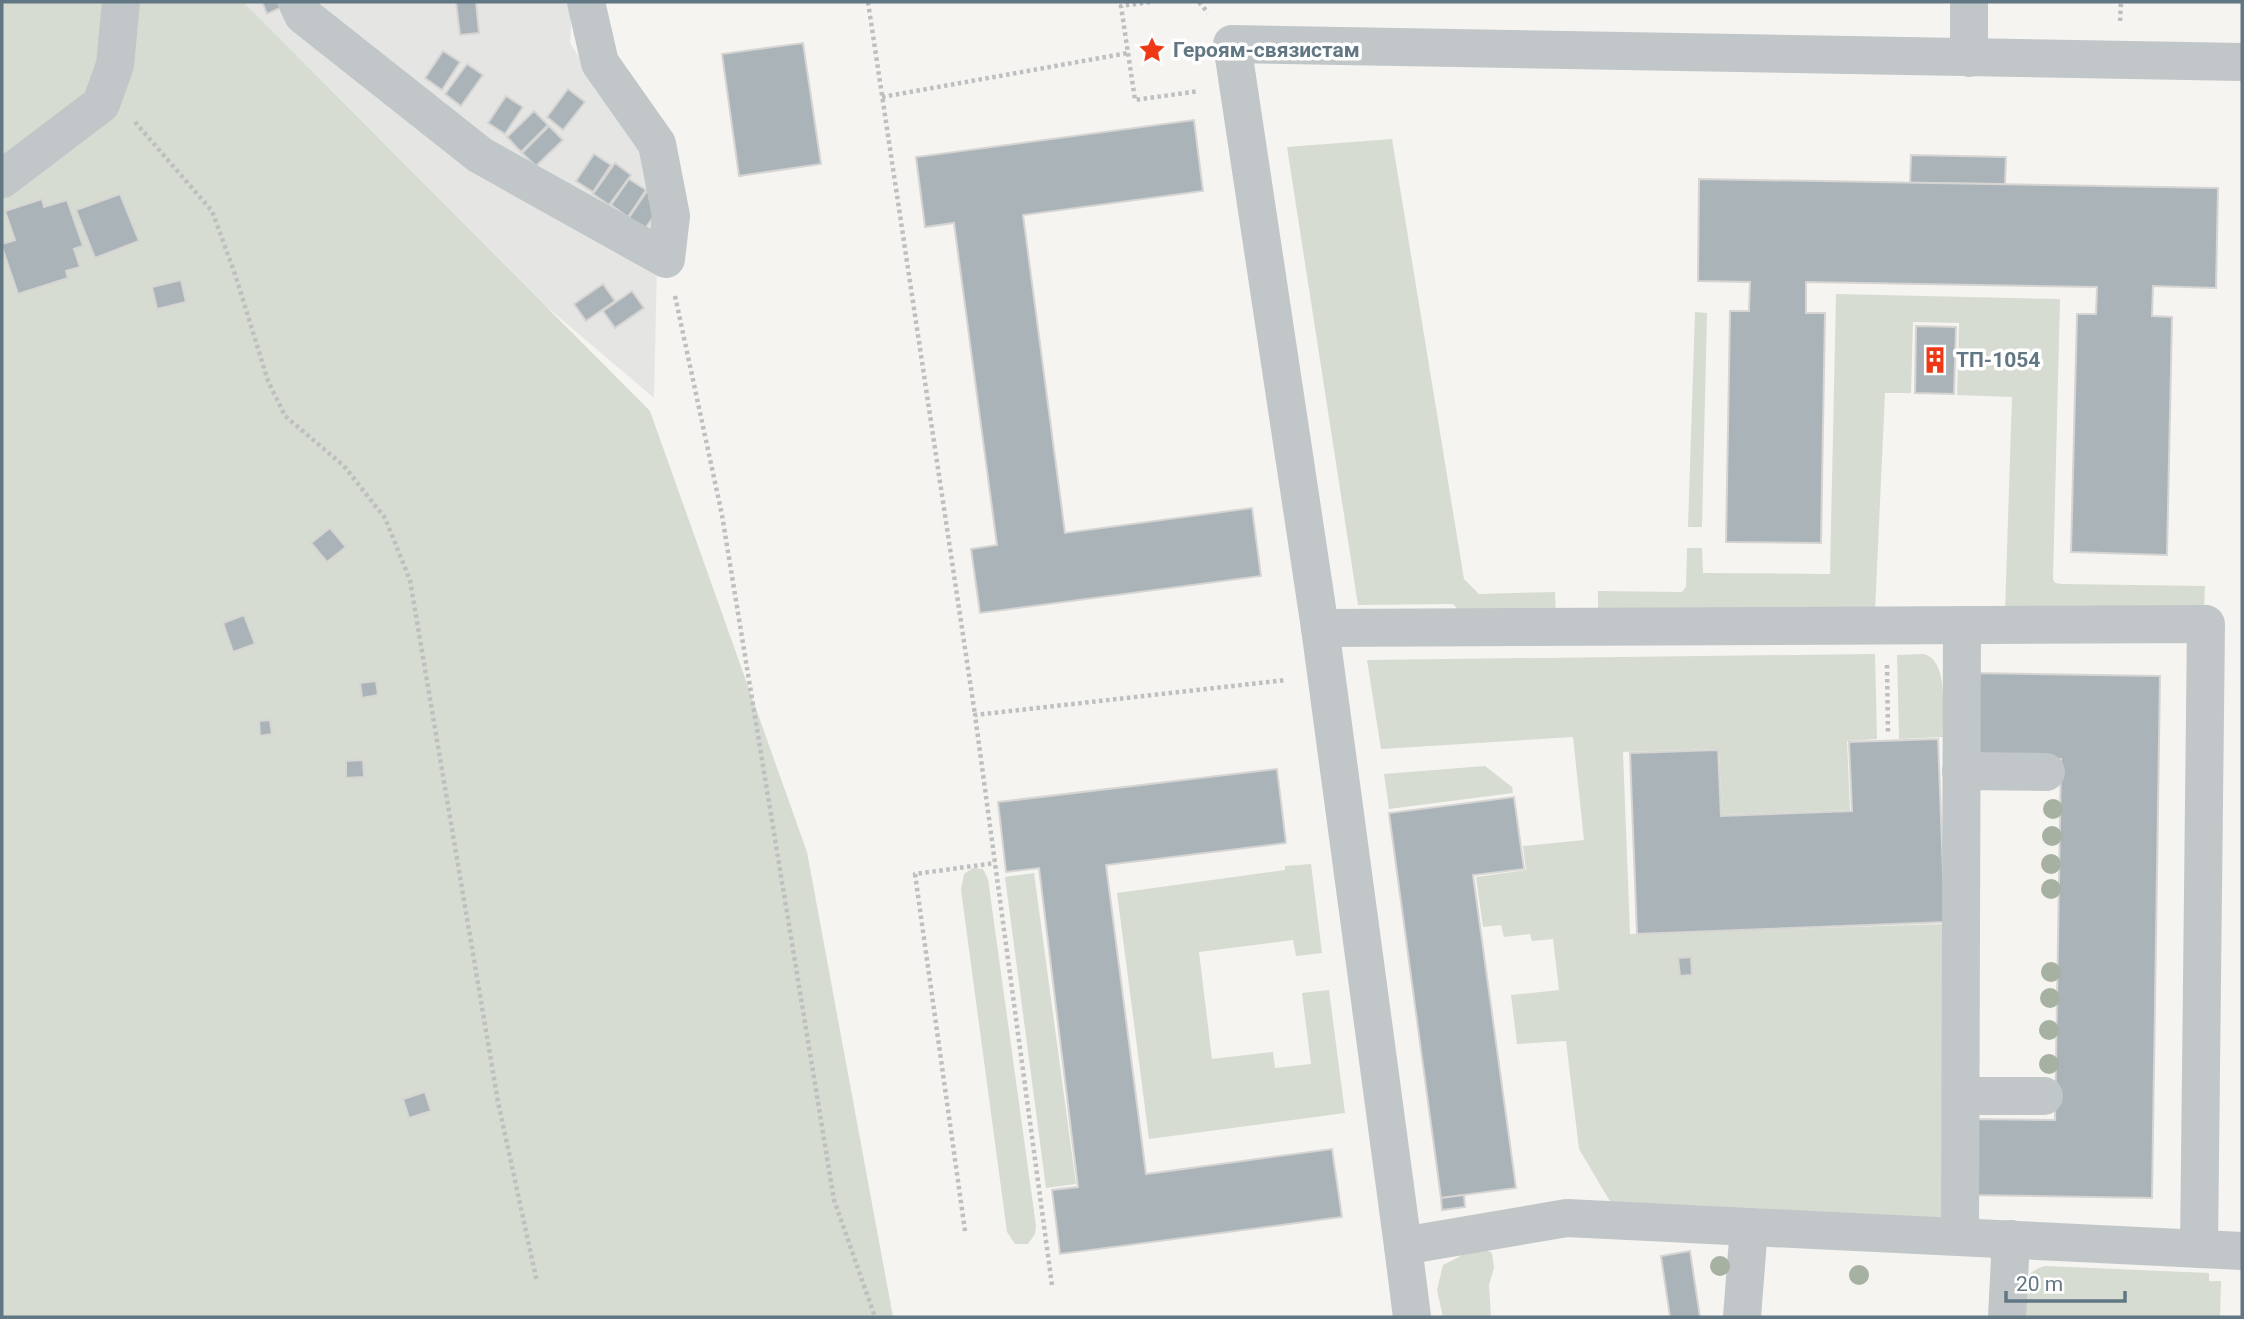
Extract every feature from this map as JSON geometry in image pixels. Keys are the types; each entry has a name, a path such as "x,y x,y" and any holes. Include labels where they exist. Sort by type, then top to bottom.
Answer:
{"lane":[{"path":"2,179 101,104 115,65 121,2"},
{"path":"297,2 303,15 480,155 666,259 671,216 657,144 600,63 586,2"},
{"path":"1969,2 1969,58"},
{"path":"1412,1317 1320,628 1232,44 2242,62"},
{"path":"1320,628 2206,624 2199,1249"},
{"path":"1960,1237 1962,625"},
{"path":"1961,771 2046,772"},
{"path":"1961,1096 2044,1096"},
{"path":"1403,1245 1567,1218 2242,1251"},
{"path":"1742,1317 1749,1227"},
{"path":"2007,1317 2011,1240"}],"path":[{"path":"868,2 975,715 1052,1285"},
{"path":"1150,2 1121,6 1135,100 1238,86"},
{"path":"882,97 1128,53"},
{"path":"106,90 212,211 235,274 268,381 285,416 344,466 385,518 410,580 498,1102 537,1282"},
{"path":"666,259 722,515 834,1200 875,1317"},
{"path":"1887,625 1888,732"},
{"path":"975,715 1325,676"},
{"path":"965,1231 915,874 995,863"}],"shaded area":[{"path":"2,2 243,2 650,411 807,852 893,1317 2,1317"},
{"path":"188,2 573,2 570,43 659,177 654,398"},
{"path":"1392,139 1464,579 1479,594 1555,592 1556,614 1463,614 1453,604 1358,605 1287,147"},
{"path":"1836,294 2060,299 2053,579 2055,583 2062,584 2205,586 2204,609 2005,611 2012,397 1957,395 1959,323 1913,322 1911,393 1885,393 1875,612 1598,613 1598,591 1682,592 1686,587 1687,548 1702,548 1703,573 1830,574"},
{"path":"1695,312 1707,313 1702,527 1688,527"},
{"path":"1875,654 1877,739 1847,741 1850,810 1722,815 1719,749 1623,752 1630,934 1944,924 1943,1224 1614,1208 1579,1149 1566,1041 1517,1044 1511,995 1559,990 1553,939 1532,941 1530,934 1504,937 1501,925 1483,927 1476,877 1526,870 1523,846 1584,840 1573,737 1381,749 1367,660"},
{"path":"1923,654 1932,658 1941,677 1943,737 1899,739 1897,655"},
{"path":"1485,766 1512,787 1513,793 1389,809 1384,774"},
{"path":"1311,864 1322,953 1296,956 1293,940 1199,952 1212,1059 1273,1052 1275,1068 1311,1064 1302,993 1329,990 1345,1113 1149,1139 1117,893"},
{"path":"973,868 983,869 988,879 1036,1226 1035,1234 1028,1244 1015,1244 1007,1232 961,890 964,874"},
{"path":"1034,873 1076,1184 1046,1188 1005,877"},
{"path":"1473,1244 1492,1253 1494,1268 1489,1285 1491,1317 1443,1317 1437,1290 1443,1265 1459,1257"},
{"path":"2045,1266 2209,1273 2209,1281 2221,1281 2220,1317 2017,1317 2022,1286 2030,1274"}],"building":[{"path":"262,2 278,2 280,8 267,14"},
{"path":"456,2 476,2 479,33 460,35"},
{"path":"803,43 821,164 739,176 722,54"},
{"path":"443,51 460,62 442,90 425,78"},
{"path":"467,64 483,75 461,106 445,94"},
{"path":"568,89 585,102 563,130 547,117"},
{"path":"506,96 523,107 505,134 488,123"},
{"path":"534,111 548,125 521,152 507,137"},
{"path":"1194,120 1203,191 1023,215 1065,533 1252,508 1261,576 980,613 971,549 997,545 954,223 925,227 916,157"},
{"path":"549,126 563,140 536,166 522,153"},
{"path":"594,154 611,165 593,192 576,181"},
{"path":"1911,155 2006,157 2005,184 1910,183"},
{"path":"615,163 631,175 609,205 593,194"},
{"path":"629,179 646,190 628,217 611,205"},
{"path":"1699,179 2218,188 2216,288 2153,286 2152,316 2172,317 2167,555 2071,552 2077,314 2096,314 2097,287 1806,282 1806,313 1825,313 1821,543 1726,542 1730,311 1749,311 1750,282 1698,281"},
{"path":"647,191 664,202 642,233 626,222"},
{"path":"120,194 139,241 95,258 76,210"},
{"path":"42,199 44,207 67,200 83,246 74,249 80,267 66,271 68,278 18,294 2,247 2,244 15,240 5,211"},
{"path":"181,280 186,302 157,309 152,287"},
{"path":"603,284 615,301 586,321 574,304"},
{"path":"632,291 644,308 615,328 603,311"},
{"name":"ТП-1054","path":"1916,326 1956,327 1954,394 1915,393"},
{"path":"330,528 346,547 327,562 311,543"},
{"path":"244,615 255,644 233,652 223,623"},
{"path":"1975,673 2160,676 2152,1198 1969,1195 1970,1119 2055,1120 2061,759 1974,758"},
{"path":"376,681 378,695 362,698 360,683"},
{"path":"270,720 272,734 260,736 259,721"},
{"path":"1938,739 1945,922 1637,934 1630,753 1718,750 1721,816 1852,811 1849,742"},
{"path":"363,760 364,777 346,778 346,761"},
{"path":"1277,769 1286,843 1106,865 1146,1174 1332,1149 1342,1217 1060,1254 1052,1190 1078,1187 1039,868 1006,872 998,802"},
{"path":"1514,797 1524,869 1473,875 1516,1188 1441,1198 1389,813"},
{"path":"1691,957 1692,975 1680,976 1678,958"},
{"path":"425,1092 431,1111 409,1118 403,1099"},
{"path":"1464,1195 1465,1207 1442,1210 1441,1198"},
{"path":"1690,1251 1700,1317 1670,1317 1661,1256"}],"place":[{"name":"Героям-связистам","path":"1152,50"},
{"name":"ТП-1054","path":"1935,360"}]}
